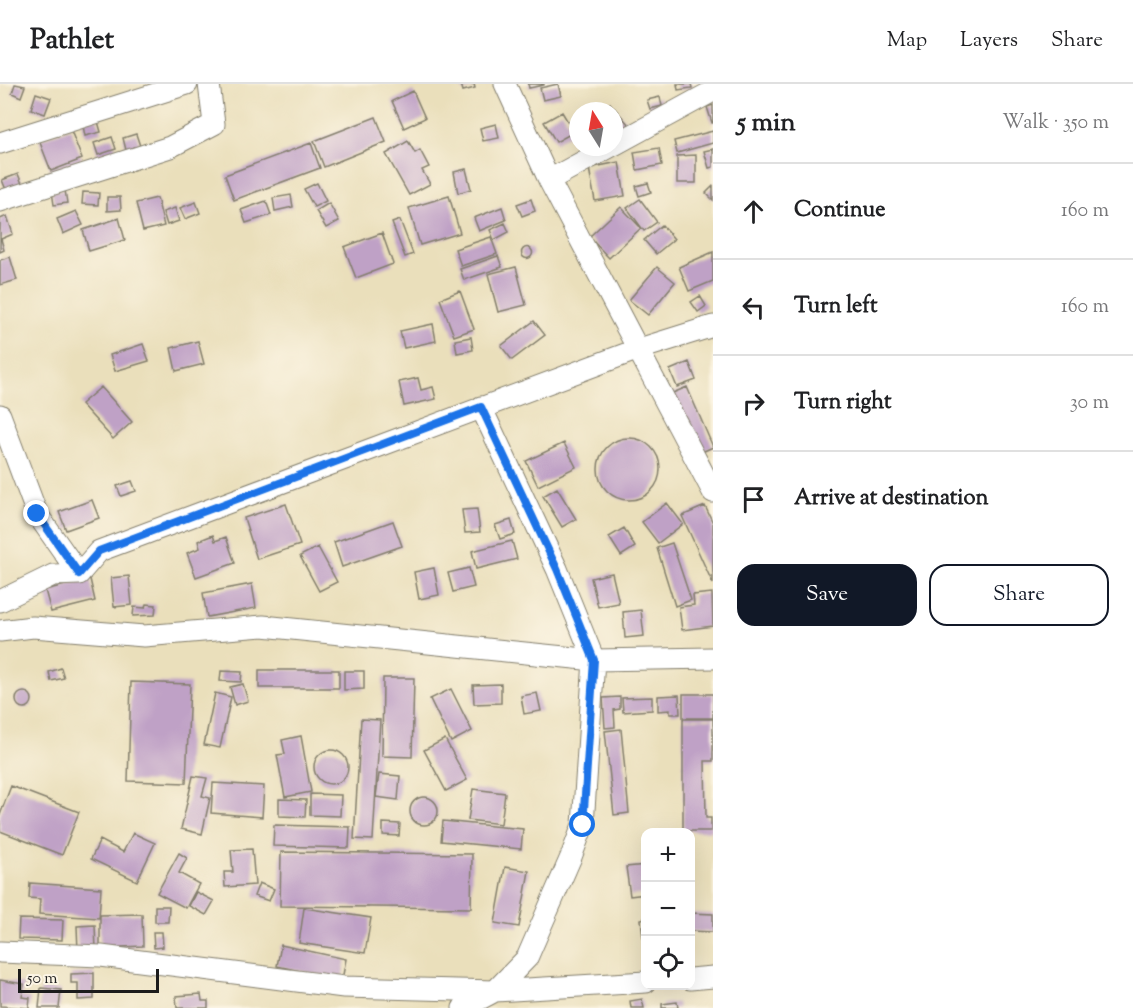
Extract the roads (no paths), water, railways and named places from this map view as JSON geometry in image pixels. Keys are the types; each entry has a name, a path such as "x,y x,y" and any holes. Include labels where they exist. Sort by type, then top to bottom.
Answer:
{"street":[{"path":"0,143 187,84"},
{"path":"0,201 170,147 214,124 209,84"},
{"path":"505,84 549,180 636,350 713,492"},
{"path":"623,140 713,91"},
{"path":"549,180 593,156"},
{"path":"0,601 53,575 79,574 99,551 636,350 713,326"},
{"path":"463,1008 495,991 527,958 583,825 594,660 557,569 481,407"},
{"path":"0,415 37,514 79,574"},
{"path":"0,631 33,627 144,636 263,626 594,660 713,658"},
{"path":"0,952 101,956 344,987 495,991 641,981"},
{"path":"695,979 713,977"}]}
